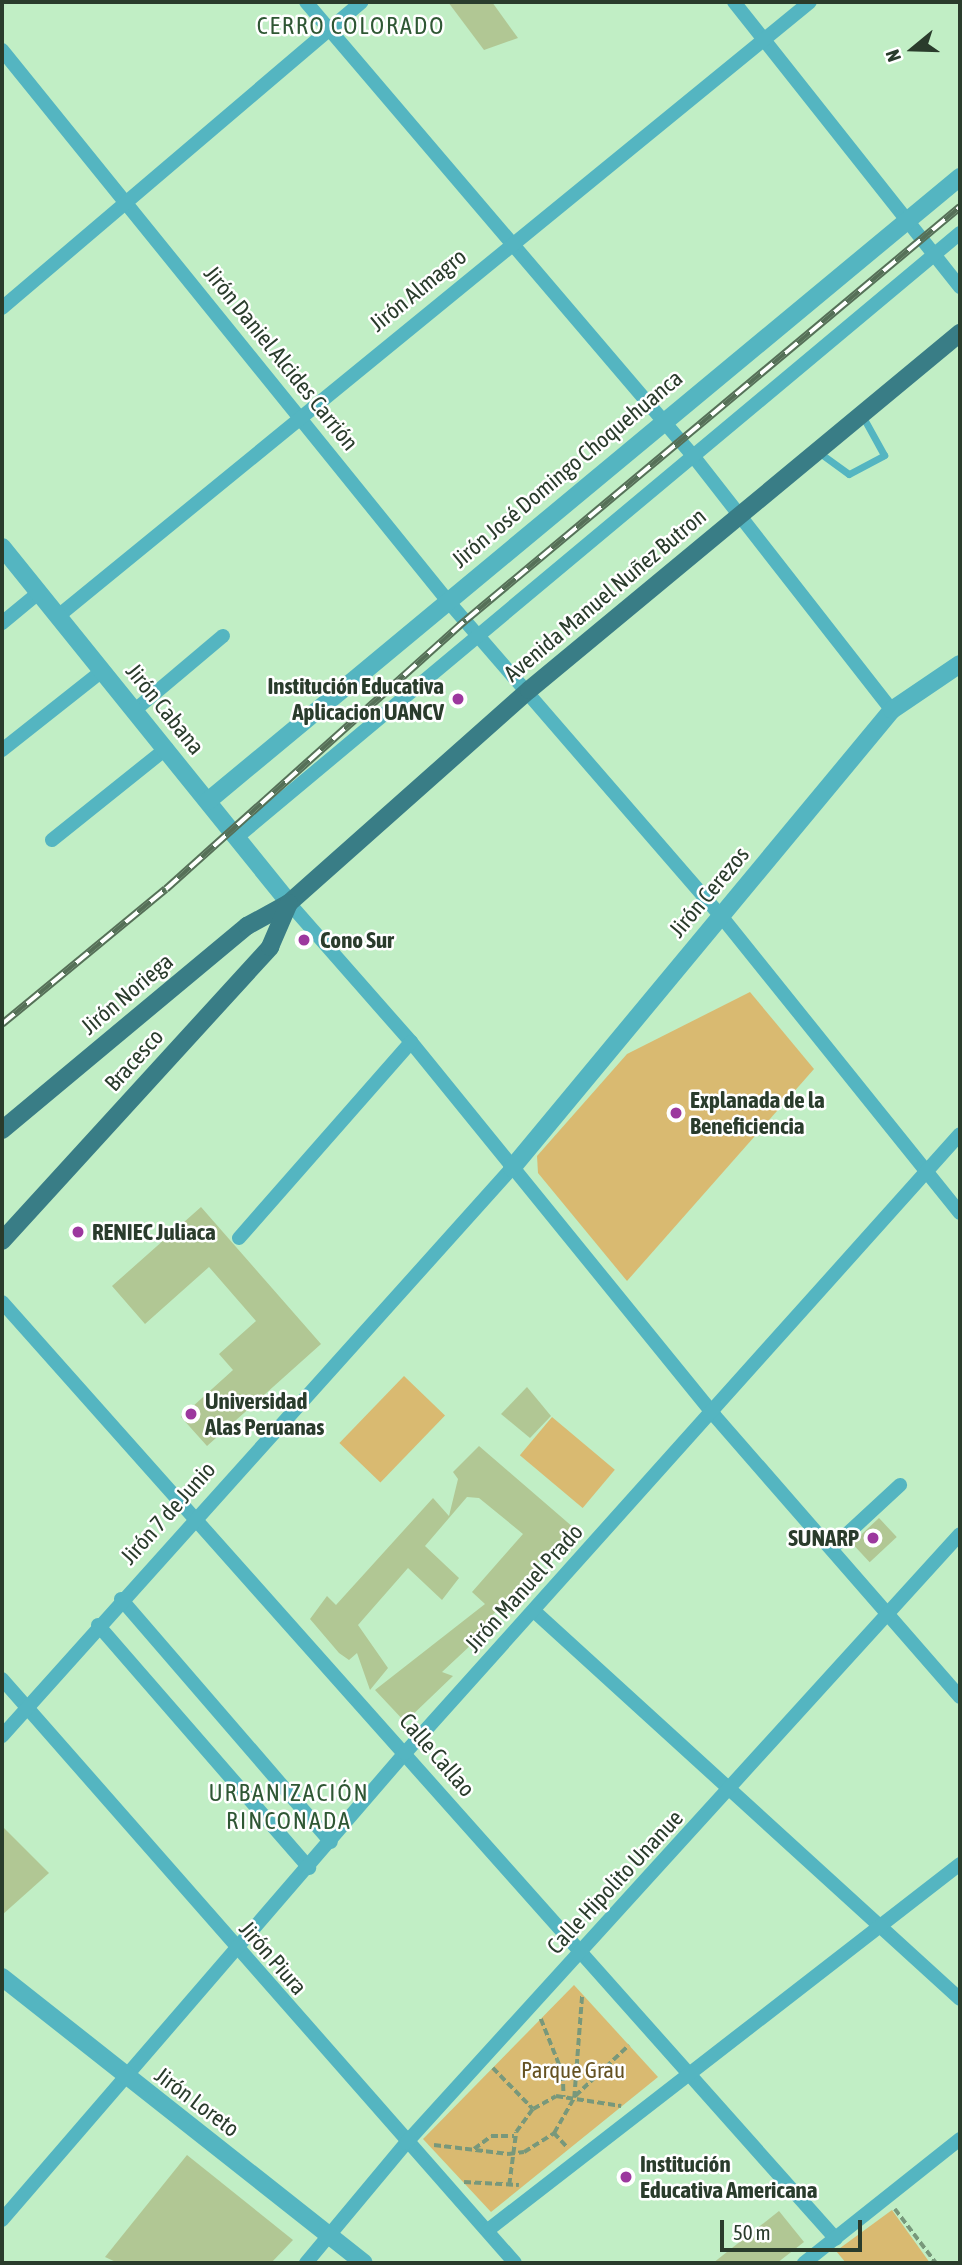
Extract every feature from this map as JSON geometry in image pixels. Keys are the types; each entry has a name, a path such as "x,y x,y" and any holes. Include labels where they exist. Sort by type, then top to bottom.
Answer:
{"main road":[{"name":"Avenida Manuel Nuñez Butron","path":"289,903 529,690 960,332"},
{"name":"Jirón Noriega","path":"2,1130 247,926 289,903"},
{"name":"Bracesco","path":"2,1241 270,947 289,903"}],"street":[{"path":"306,2 694,457 892,710"},
{"path":"2,308 361,2"},
{"path":"734,2 960,287"},
{"name":"Jirón Almagro","path":"57,618 511,243 810,2"},
{"name":"Jirón Daniel Alcides Carrión","path":"2,50 301,416 447,600 529,690 721,916 960,1213"},
{"name":"Jirón José Domingo Choquehuanca","path":"208,801 663,420 960,177"},
{"path":"236,838 960,233"},
{"name":"Jirón Cabana","path":"2,547 37,594 167,748 289,903"},
{"path":"2,623 37,594"},
{"path":"135,710 223,636"},
{"name":"Jirón Cerezos","path":"512,1168 892,710 960,664"},
{"path":"2,750 102,671"},
{"path":"52,840 167,748"},
{"path":"289,903 411,1042 714,1415 834,1546 960,1697"},
{"path":"239,1238 411,1042"},
{"name":"Jirón Manuel Prado","path":"2,2220 238,1953 405,1753 714,1415 923,1170 960,1134"},
{"name":"Jirón 7 de Junio","path":"2,1736 121,1599 512,1168"},
{"name":"Calle Callao","path":"2,1302 197,1515 684,2075 836,2239"},
{"path":"834,1546 900,1485"},
{"name":"Calle Hipolito Unanue","path":"306,2263 406,2143 734,1787 960,1534"},
{"path":"121,1599 331,1842"},
{"path":"534,1611 734,1787 960,1999"},
{"path":"98,1625 309,1868"},
{"name":"Jirón Piura","path":"2,1679 238,1953 515,2263"},
{"path":"488,2230 684,2075 960,1864"},
{"name":"Jirón Loreto","path":"2,1977 128,2080 364,2263"},
{"path":"804,2263 888,2199 960,2139"}],"lane":[{"path":"816,451 849,474 884,454 861,414"}],"path":[{"path":"574,2098 582,1993"},
{"path":"541,2019 563,2074 564,2096"},
{"path":"428,2145 512,2154 554,2133 574,2098 629,2045"},
{"path":"493,2068 533,2109"},
{"path":"509,2185 515,2136 533,2109 564,2096 621,2106"},
{"path":"554,2133 569,2149"},
{"path":"472,2150 491,2136 515,2136"},
{"path":"462,2181 523,2186"},
{"path":"888,2199 936,2263"}],"green space":[{"name":"Explanada de la Beneficiencia","path":"750,992 814,1069 627,1281 538,1173 537,1156 627,1054"},
{"path":"404,1376 445,1416 380,1482 339,1443"},
{"path":"552,1417 615,1470 583,1508 520,1455"},
{"name":"Parque Grau","path":"574,1985 658,2077 491,2212 423,2139"},
{"path":"892,2210 930,2263 846,2263 836,2251"}],"building":[{"path":"448,2 492,2 518,38 484,50"},
{"path":"201,1207 321,1344 207,1446 181,1417 233,1370 219,1354 256,1321 209,1267 145,1324 112,1286"},
{"path":"527,1387 551,1416 530,1438 501,1414"},
{"path":"479,1446 581,1534 559,1562 547,1553 483,1626 487,1630 442,1672 453,1676 405,1722 375,1690 485,1604 472,1592 523,1534 479,1498 467,1497 425,1546 459,1578 442,1600 408,1568 358,1625 388,1668 370,1690 357,1653 349,1660 339,1653 310,1619 327,1596 336,1605 433,1498 449,1516 458,1479 453,1472"},
{"name":"SUNARP","path":"879,1518 897,1537 870,1562 852,1543"},
{"path":"2,1826 49,1873 2,1915"},
{"path":"187,2155 293,2240 271,2263 118,2263 105,2257"},
{"path":"779,2211 804,2242 777,2263 713,2263"}],"railway":[{"path":"2,1024 166,889 466,620 960,207"}],"place":[{"name":"Institución Educativa Aplicacion UANCV","path":"458,699"},
{"name":"Cono Sur","path":"304,940"},
{"name":"Explanada de la Beneficiencia","path":"676,1113"},
{"name":"RENIEC Juliaca","path":"78,1232"},
{"name":"Universidad Alas Peruanas","path":"191,1414"},
{"name":"SUNARP","path":"873,1538"},
{"name":"Institución Educativa Americana","path":"626,2177"}],"district":[{"name":"CERRO COLORADO","path":"351,26"},
{"name":"URBANIZACIÓN RINCONADA","path":"289,1807"}]}
